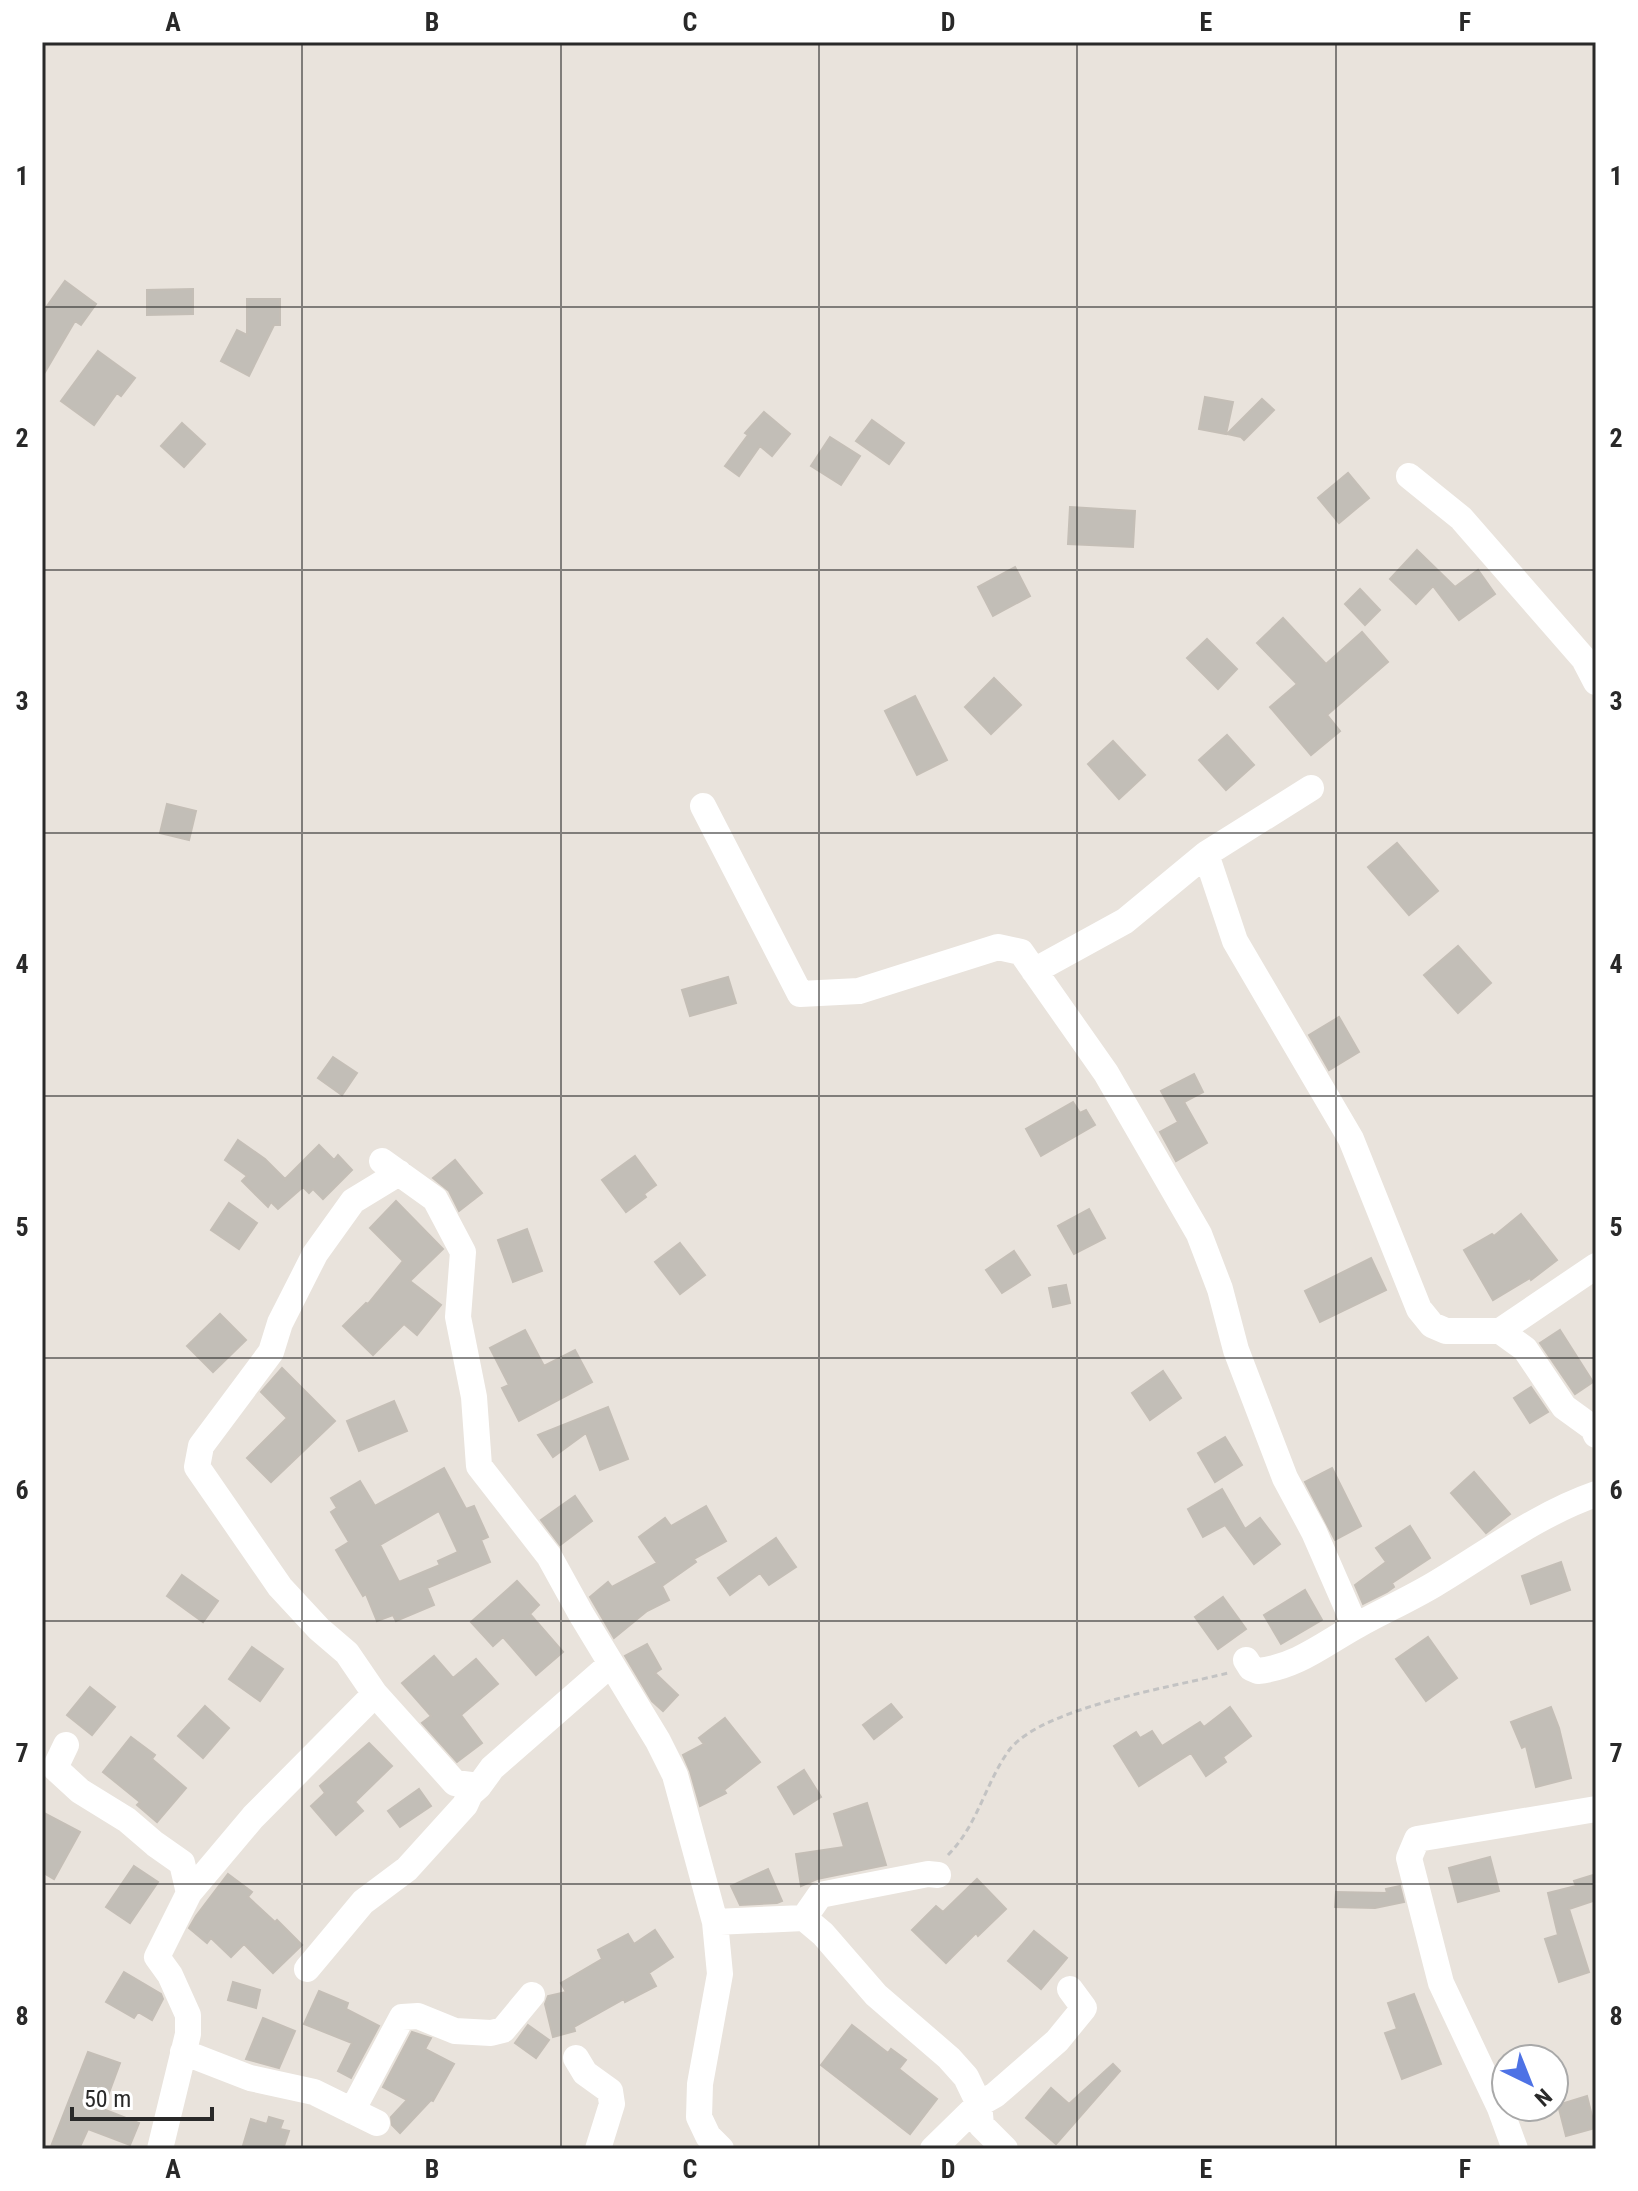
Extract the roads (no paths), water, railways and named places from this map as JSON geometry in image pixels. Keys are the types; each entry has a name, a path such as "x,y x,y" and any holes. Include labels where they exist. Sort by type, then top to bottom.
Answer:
{"street":[{"path":"1409,476 1461,518 1584,659 1596,682"},
{"path":"1034,971 1125,921 1206,854 1311,788"},
{"path":"703,806 800,994 859,991 998,947 1021,952 1106,1073 1199,1234 1220,1289 1236,1350 1285,1478 1314,1532 1355,1626"},
{"path":"1206,854 1235,941 1351,1139 1419,1309 1432,1325 1446,1331 1500,1331 1596,1266"},
{"path":"479,1786 455,1783 375,1694 347,1653 319,1629 280,1587 197,1467 201,1446 271,1352 280,1323 315,1254 353,1201 390,1167 435,1199 463,1252 458,1317 474,1397 479,1466 549,1556 675,1775 715,1922 720,1974 700,2084 699,2117 708,2136 721,2149"},
{"path":"1500,1331 1525,1349 1564,1407 1593,1428 1596,1435"},
{"path":"1249,1664 1258,1671 1270,1670 1302,1659 1355,1626 1435,1584 1540,1519 1596,1494"},
{"path":"307,1969 363,1902 407,1869 465,1805 470,1794 492,1768 611,1664"},
{"path":"160,2149 188,2034 188,2015 170,1975 157,1957 189,1893 253,1817 375,1694"},
{"path":"66,1745 55,1768 80,1791 127,1820 182,1863 189,1893"},
{"path":"1515,2149 1500,2108 1441,1983 1409,1858 1417,1839 1596,1809"},
{"path":"804,1918 820,1895 933,1874"},
{"path":"715,1922 804,1918 823,1934 876,1995 949,2058 966,2077 979,2104 981,2125 1005,2149"},
{"path":"933,2149 979,2104 995,2095 1057,2041 1084,2008 1070,1989"},
{"path":"352,2111 402,2017 418,2016 455,2031 491,2033 503,2030 532,1995"},
{"path":"183,2052 250,2078 314,2092 377,2123"},
{"path":"576,2058 585,2073 610,2091 612,2104 598,2149"}]}
